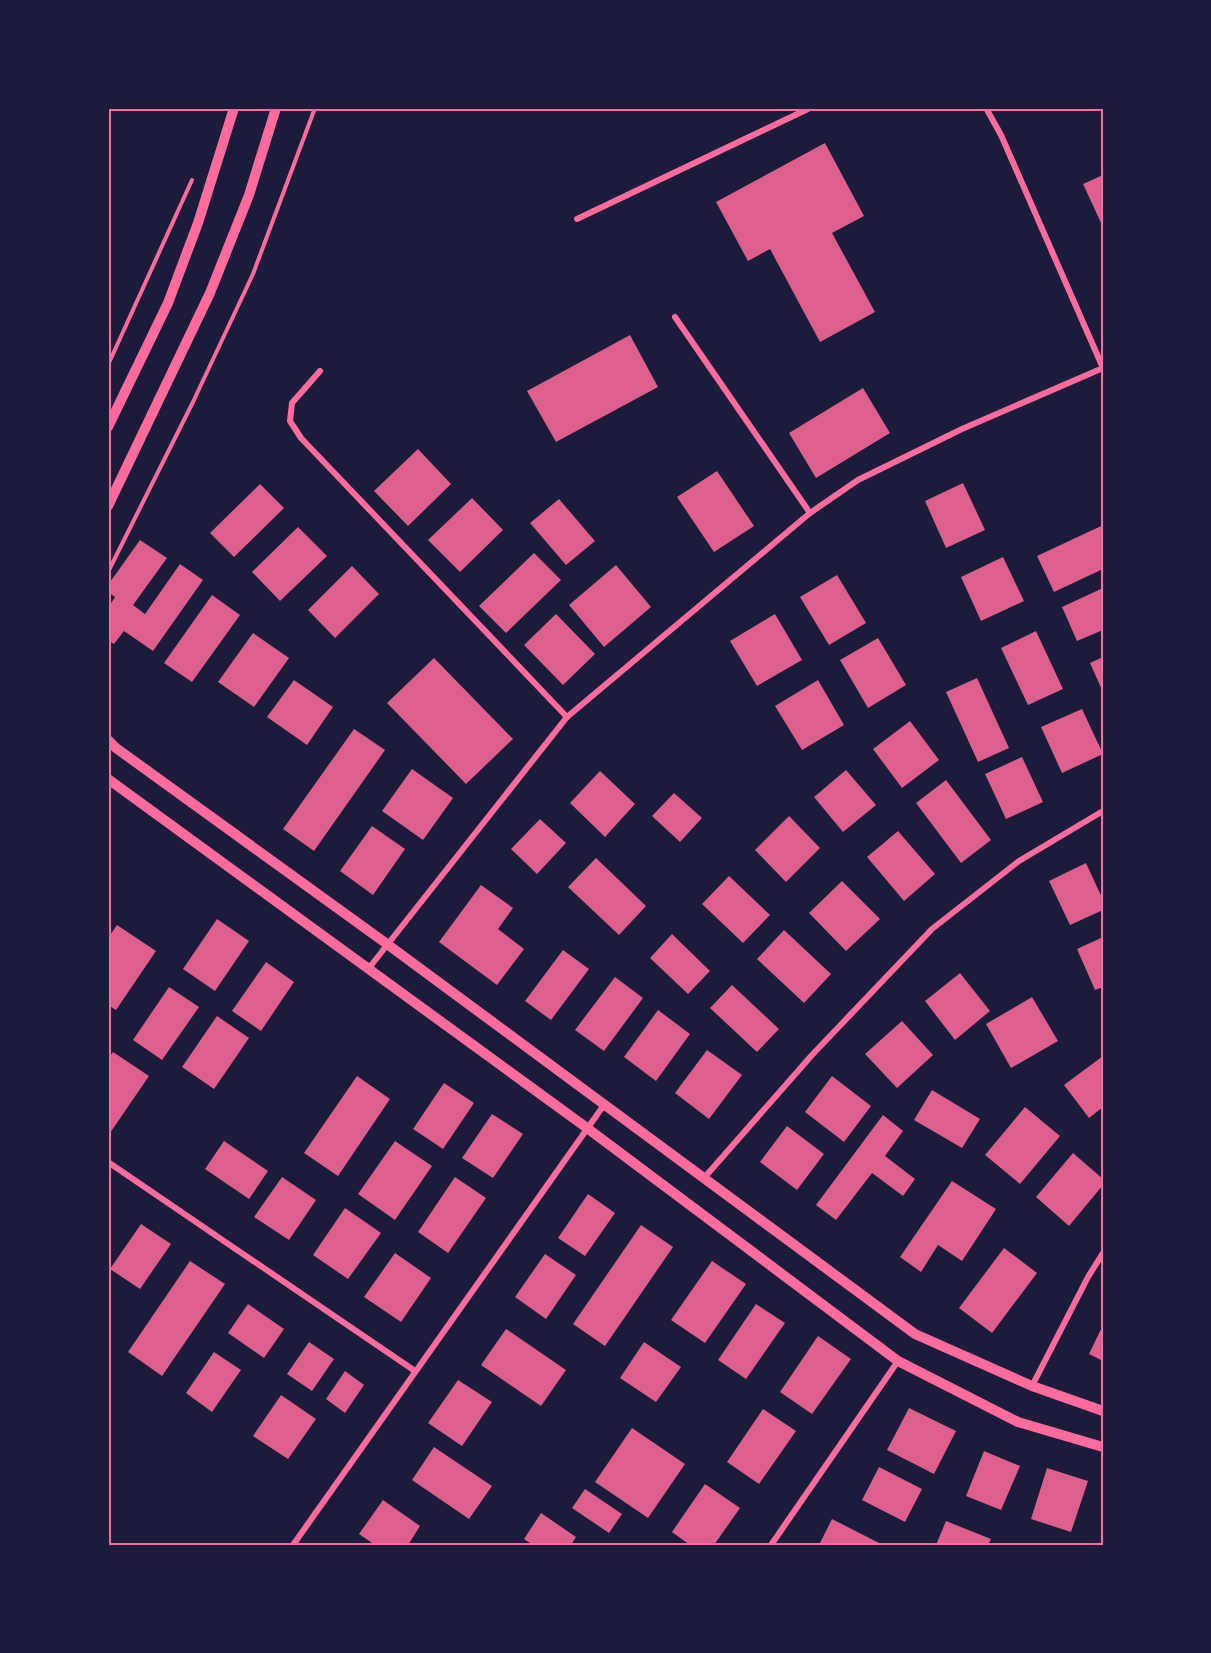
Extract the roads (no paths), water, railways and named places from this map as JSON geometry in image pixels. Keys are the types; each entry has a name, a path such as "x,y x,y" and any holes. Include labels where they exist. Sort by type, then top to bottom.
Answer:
{"street":[{"path":"108,427 168,303 198,223 234,108"},
{"path":"108,507 210,293 249,195 276,108"},
{"path":"577,219 810,108"},
{"path":"369,968 567,717 810,513 858,480 962,429 1103,368 1001,135 986,108"},
{"path":"675,318 810,513"},
{"path":"320,371 292,403 290,421 301,438 567,717"},
{"path":"108,740 915,1334 1032,1386 1103,1411"},
{"path":"108,779 587,1128 898,1361 1018,1422 1103,1447"},
{"path":"704,1178 812,1055 932,929 1019,861 1103,811"},
{"path":"292,1545 604,1104"},
{"path":"108,1162 415,1371"},
{"path":"1032,1386 1088,1277 1103,1253"},
{"path":"771,1545 898,1361"}]}
